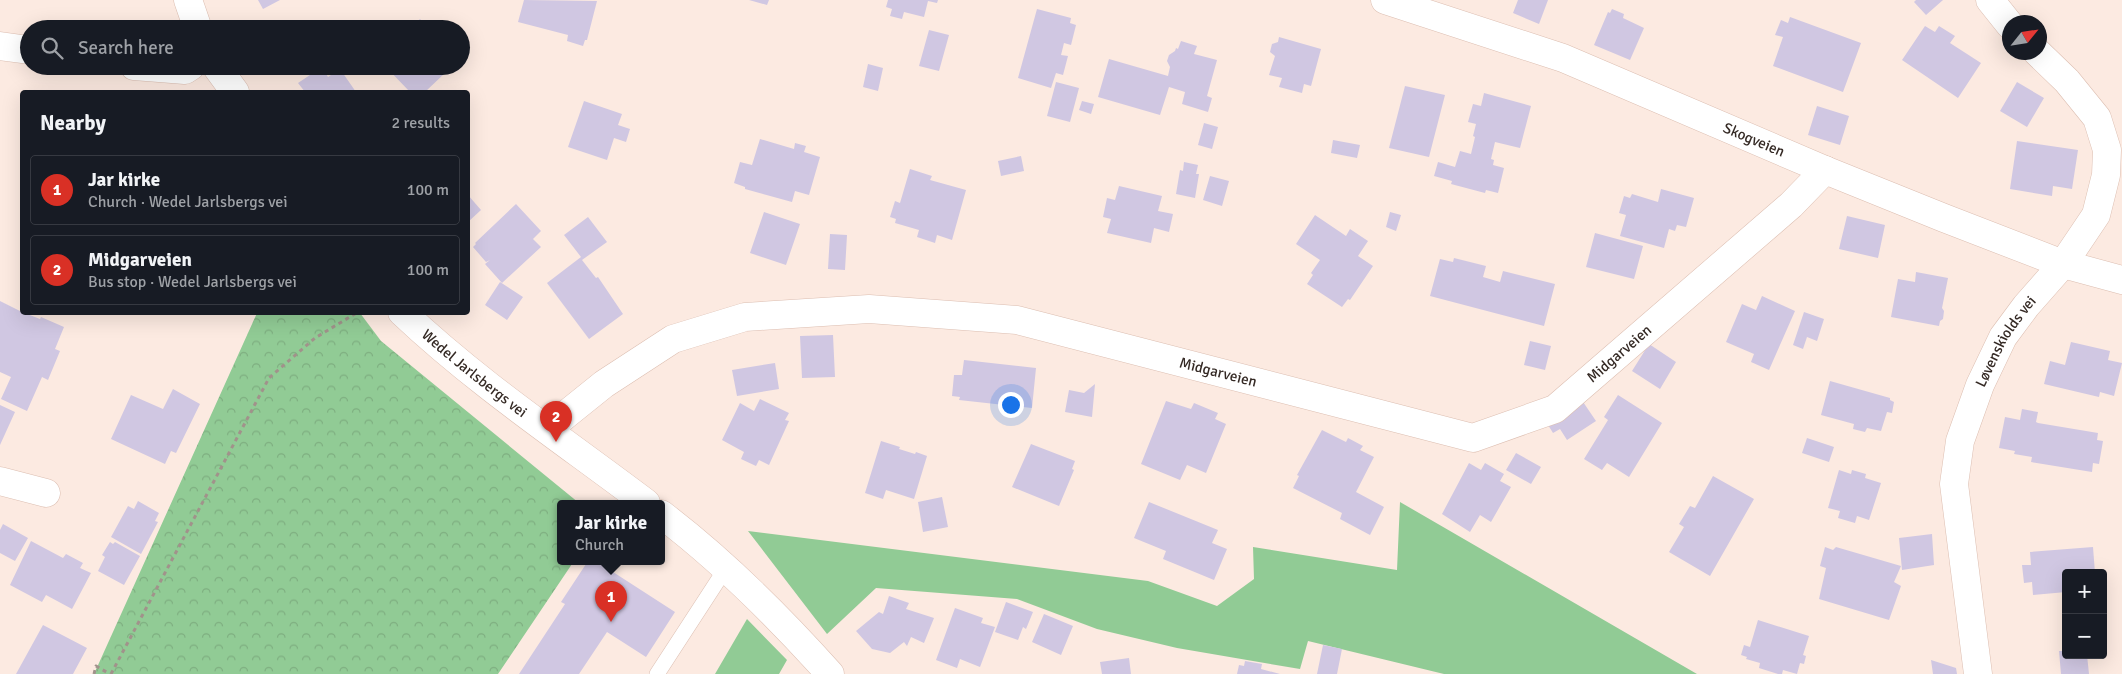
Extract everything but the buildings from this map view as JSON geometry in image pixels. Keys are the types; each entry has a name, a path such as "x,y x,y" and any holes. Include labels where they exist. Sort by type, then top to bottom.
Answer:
{"street":[{"path":"188,0 195,20"},
{"name":"Skogveien","path":"1385,0 1563,58 1825,170 2063,264 2122,280"},
{"path":"1990,0 2002,15"},
{"path":"0,46 20,49"},
{"name":"Løvenskiolds vei","path":"1978,674 1954,484 1960,441 1980,385 2003,337 2026,306 2063,264 2096,215 2106,175 2107,150 2097,118 2066,81 2045,60"},
{"path":"223,75 234,90"},
{"name":"Midgarveien","path":"548,429 604,384 673,339 745,317 869,309 1017,320 1473,438 1555,409 1791,205 1825,170"},
{"name":"Wedel Jarlsbergs vei","path":"405,315 433,341 642,500"},
{"path":"0,481 46,493"},
{"path":"665,517 726,568 785,624 830,674"}],"lane":[{"path":"657,674 726,568"}],"path":[{"path":"94,674 96,666 110,674 269,378 315,338 353,315"}],"green space":[{"path":"256,315 362,315 381,341 575,500 557,500 557,565 571,565 498,674 94,674"},
{"path":"1400,502 1697,674 1444,674 1308,641 1300,669 1177,648 1097,629 1017,599 876,588 827,634 748,531 1148,581 1217,606 1254,579 1253,547 1397,570"},
{"path":"747,619 787,660 779,674 715,674"}],"place":[{"name":"Midgarveien","path":"556,442"},
{"name":"Jar kirke","path":"611,622"}]}
